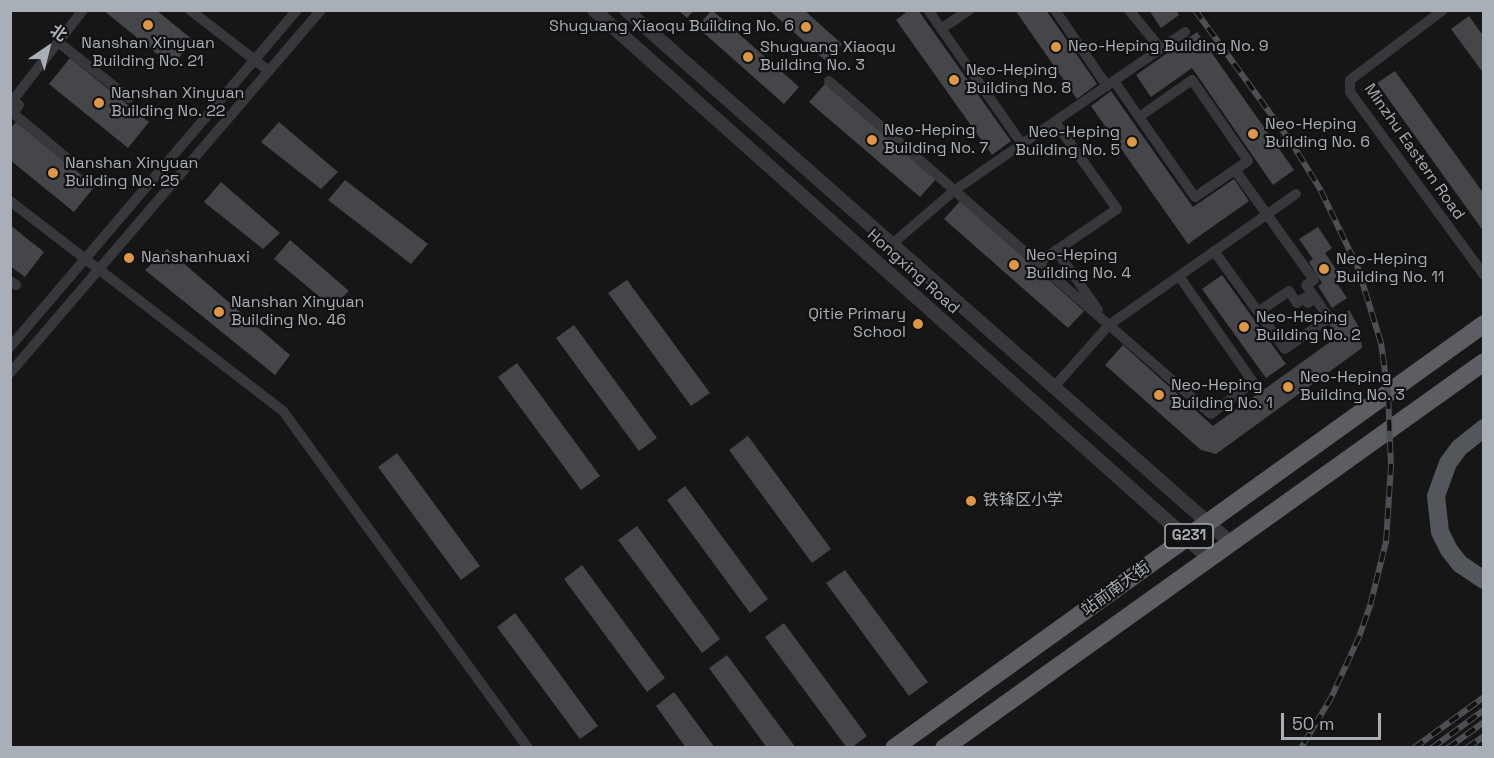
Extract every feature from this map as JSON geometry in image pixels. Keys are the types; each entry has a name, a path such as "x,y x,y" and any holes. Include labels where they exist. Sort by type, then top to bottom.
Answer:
{"highway":[{"name":"站前南大街","path":"894,747 1484,324"},
{"name":"站前南大街","path":"944,747 1484,362"}],"main road":[{"path":"1484,428 1459,448 1448,463 1436,496 1440,532 1449,550 1460,564 1484,580"}],"street":[{"path":"190,10 269,71"},
{"path":"10,347 86,261 297,10"},
{"path":"10,373 321,10"},
{"name":"Hongxing Road","path":"594,10 1210,559"},
{"name":"Hongxing Road","path":"626,10 1232,543"},
{"path":"928,10 1022,144"},
{"path":"941,29 969,10"},
{"path":"1055,10 1139,117 1195,197 1248,161 1192,80 1139,117"},
{"path":"1129,10 1161,49"},
{"name":"Minzhu Eastern Road","path":"1443,10 1350,80 1350,92 1484,275"},
{"path":"74,164 13,113 20,105 12,99 58,42 78,12"},
{"path":"892,244 956,190 1185,32"},
{"path":"58,42 129,98"},
{"path":"829,81 1210,414 1253,382 1179,276"},
{"path":"1038,263 1117,208 1055,122"},
{"path":"1214,251 1285,350 1329,318 1306,285 1314,280 1235,170"},
{"path":"1054,387 1109,324 1296,194"},
{"path":"10,201 283,411 528,747"},
{"path":"1056,250 1109,324"},
{"path":"1258,312 1289,291 1297,303 1304,298 1308,303 1315,298"}],"building":[{"name":"Nanshan Xinyuan Building No. 21","path":"103,10 156,10 193,40 172,66"},
{"path":"678,10 694,10 687,18"},
{"name":"Shuguang Xiaoqu Building No. 3","path":"712,10 799,87 784,104 697,27"},
{"name":"Shuguang Xiaoqu Building No. 6","path":"769,10 804,10 842,44 827,62"},
{"name":"Neo-Heping Building No. 8","path":"909,10 918,10 1011,141 992,155 896,20"},
{"name":"Neo-Heping Building No. 9","path":"1015,10 1046,10 1097,84 1077,99"},
{"path":"1149,10 1176,10 1179,15 1161,28"},
{"path":"1469,16 1484,37 1484,74 1451,29"},
{"name":"Neo-Heping Building No. 6","path":"1197,32 1294,170 1273,185 1192,68 1151,97 1136,75"},
{"name":"Nanshan Xinyuan Building No. 22","path":"70,58 149,122 128,148 49,84"},
{"path":"1395,71 1484,194 1484,232 1377,83"},
{"name":"Neo-Heping Building No. 7","path":"825,84 936,179 920,197 809,102"},
{"name":"Neo-Heping Building No. 5","path":"1111,91 1193,207 1234,179 1249,201 1188,244 1091,106"},
{"name":"Nanshan Xinyuan Building No. 25","path":"16,122 95,186 74,212 10,160 10,129"},
{"path":"279,122 338,172 321,189 261,142"},
{"path":"345,180 428,244 411,264 328,200"},
{"name":"Nanshan Xinyuan Building No. 46","path":"221,182 280,233 263,249 204,202"},
{"name":"Neo-Heping Building No. 4","path":"960,201 1084,311 1068,328 944,219"},
{"path":"10,225 44,252 25,277 10,266"},
{"name":"Neo-Heping Building No. 11","path":"1318,227 1332,248 1325,253 1340,275 1334,279 1347,298 1332,308 1318,286 1322,283 1309,262 1313,259 1299,239"},
{"name":"Nanshan Xinyuan Building No. 46","path":"290,240 349,291 332,307 274,259"},
{"name":"Nanshan Xinyuan Building No. 46","path":"167,249 290,355 275,375 145,270"},
{"name":"Neo-Heping Building No. 2","path":"1222,275 1286,364 1266,378 1202,289"},
{"path":"627,280 710,393 691,406 608,293"},
{"path":"1349,310 1361,331 1362,348 1216,454 1201,450 1105,365 1123,345 1213,426 1337,337 1329,325"},
{"path":"574,325 657,438 639,451 556,338"},
{"path":"517,363 600,476 581,490 498,377"},
{"path":"748,436 831,549 812,563 729,450"},
{"path":"397,453 480,566 461,580 378,467"},
{"path":"685,486 768,599 750,613 667,500"},
{"path":"637,526 720,639 702,653 618,540"},
{"path":"582,565 665,678 647,692 564,579"},
{"path":"845,570 928,682 909,696 826,583"},
{"path":"515,613 598,726 580,739 497,627"},
{"path":"784,623 867,736 851,748 847,748 765,637"},
{"path":"727,655 796,748 767,748 709,668"},
{"path":"674,692 715,748 686,748 656,706"}],"railway":[{"path":"1195,10 1291,142 1320,189 1358,268 1381,343 1388,393 1391,466 1386,542 1370,606 1359,637 1331,698 1301,748"},
{"path":"1414,748 1484,697"},
{"path":"1432,748 1484,710"},
{"path":"1448,748 1484,722"},
{"path":"1467,748 1484,736"}],"place":[{"name":"Nanshan Xinyuan Building No. 21","path":"148,25"},
{"name":"Shuguang Xiaoqu Building No. 6","path":"806,27"},
{"name":"Neo-Heping Building No. 9","path":"1056,47"},
{"name":"Shuguang Xiaoqu Building No. 3","path":"748,57"},
{"name":"Neo-Heping Building No. 8","path":"954,80"},
{"name":"Nanshan Xinyuan Building No. 22","path":"99,103"},
{"name":"Neo-Heping Building No. 6","path":"1253,134"},
{"name":"Neo-Heping Building No. 7","path":"872,140"},
{"name":"Neo-Heping Building No. 5","path":"1132,142"},
{"name":"Nanshan Xinyuan Building No. 25","path":"53,173"},
{"name":"Nanshanhuaxi","path":"129,258"},
{"name":"Neo-Heping Building No. 4","path":"1014,265"},
{"name":"Neo-Heping Building No. 11","path":"1324,269"},
{"name":"Nanshan Xinyuan Building No. 46","path":"219,312"},
{"name":"Qitie Primary School","path":"918,324"},
{"name":"Neo-Heping Building No. 2","path":"1244,327"},
{"name":"Neo-Heping Building No. 3","path":"1288,387"},
{"name":"Neo-Heping Building No. 1","path":"1159,395"},
{"name":"铁锋区小学","path":"971,501"}]}
